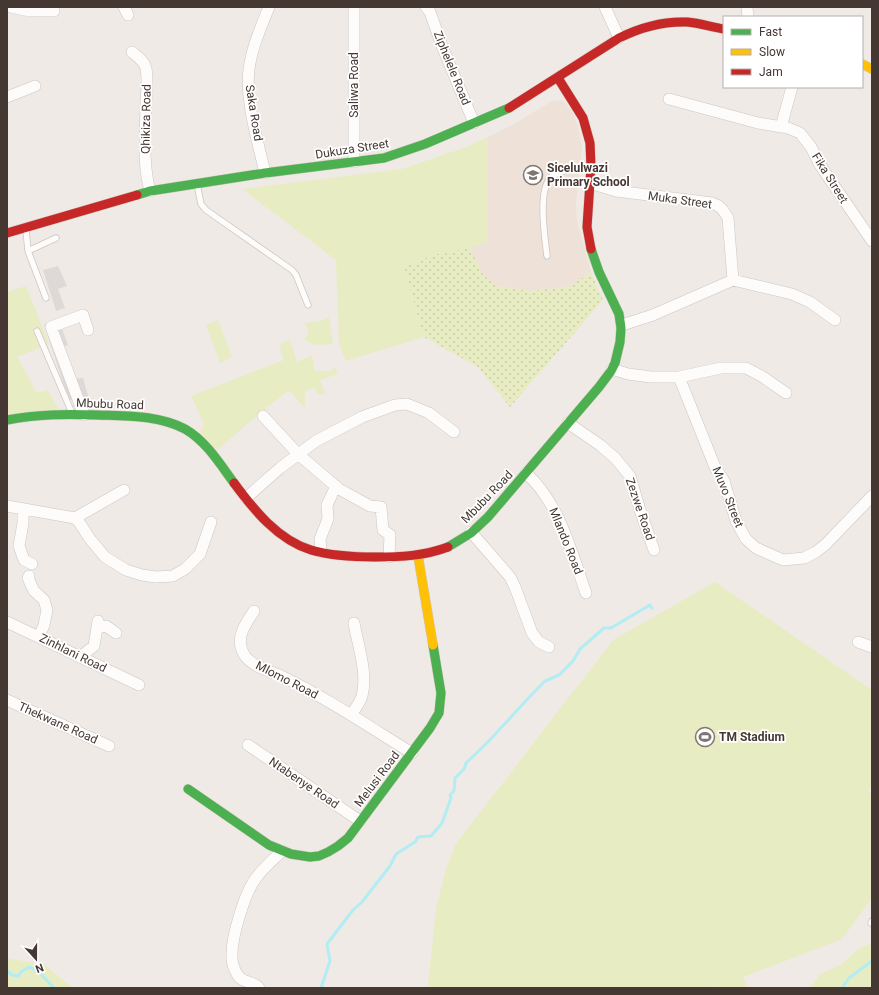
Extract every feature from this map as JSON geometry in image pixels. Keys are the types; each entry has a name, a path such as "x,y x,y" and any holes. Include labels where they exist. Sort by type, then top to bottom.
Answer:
{"street":[{"path":"11,7 30,11 54,11"},
{"name":"Saka Road","path":"265,173 248,85 253,49 269,7"},
{"name":"Saliwa Road","path":"354,7 354,162"},
{"path":"605,7 619,38"},
{"name":"Ziphelele Road","path":"428,9 474,123"},
{"name":"Dukuza Street","path":"7,233 150,191 265,173 384,158 401,153 523,101 619,38 637,29 654,24 671,22 688,22 723,29"},
{"name":"Qhikiza Road","path":"132,52 144,63 146,69 145,162 146,176 150,191"},
{"name":"Mbubu Road","path":"7,420 27,416 53,414 145,417 179,427 206,447 267,522 296,543 310,549 333,555 389,557 418,556 444,548 471,532 492,512 599,387 612,369 621,336 622,325 619,314 592,251 588,238 587,227 591,142 581,115 558,78"},
{"path":"7,97 34,86"},
{"path":"781,127 792,88"},
{"name":"Fika Street","path":"669,99 800,133 872,241"},
{"name":"Muka Street","path":"590,183 616,191 718,205 723,209 728,218 733,280"},
{"path":"622,325 654,315 733,280 792,294 810,302 835,320"},
{"path":"78,415 51,327 82,316 88,330"},
{"path":"612,369 628,374 651,377 679,377 721,368 746,368 763,377 786,393"},
{"name":"Muvo Street","path":"679,377 715,467 724,481 736,521 746,538 756,548 783,560 804,558 816,552 826,544 872,496"},
{"path":"246,498 280,468 316,441 362,417 395,405 406,404 429,413 454,432"},
{"path":"263,416 298,454 336,486 370,506 381,507 383,530 390,535 389,557"},
{"name":"Zezwe Road","path":"568,423 600,445 630,476 654,550"},
{"name":"Mlando Road","path":"526,473 538,483 556,512 586,593"},
{"path":"321,552 320,539 328,519 327,505 336,486"},
{"path":"75,518 124,490"},
{"path":"7,506 75,518 90,540 105,557 126,570 142,575 156,577 173,576 186,569 200,554 210,522"},
{"path":"23,509 23,523 19,546 24,560 32,564"},
{"path":"471,532 510,577 532,634 538,642 549,647"},
{"name":"Melusi Road","path":"188,789 269,845 282,851 301,857 312,857 324,854 336,848 344,841 412,753 439,713 441,693 418,556"},
{"path":"29,576 28,578 34,591 44,600 47,610 44,625 39,637"},
{"name":"Mlomo Road","path":"254,611 241,634 241,650 245,656 256,665 288,680 351,715 412,753"},
{"name":"Zinhlani Road","path":"7,622 139,685"},
{"path":"351,715 359,704 364,685 354,623"},
{"path":"93,663 97,625 106,626 116,633"},
{"path":"858,642 872,647"},
{"path":"80,657 94,646"},
{"name":"Thekwane Road","path":"7,700 109,746"},
{"name":"Ntabenye Road","path":"248,745 360,821"},
{"path":"260,988 256,984 241,980 237,975 232,962 232,946 248,890 256,878 282,851"}],"lane":[{"path":"546,256 543,202 547,183 554,175 591,165"},
{"path":"197,183 201,204 206,210 292,270 296,275 308,305"},
{"path":"26,227 28,251 46,298"},
{"path":"28,251 56,238"},
{"path":"37,331 78,415"}],"shaded area":[{"name":"Sicelulwazi Primary School","path":"554,100 564,101 573,113 578,127 582,147 576,202 577,221 591,272 569,287 530,291 496,286 483,275 470,248 488,241 488,137 512,125"},
{"path":"58,266 67,286 58,289 65,308 56,311 43,270"},
{"path":"59,321 68,345 58,348 71,379 83,378 89,399 69,400 44,325"}],"green space":[{"path":"488,137 488,241 470,248 433,255 404,267 424,337 346,361 339,344 336,260 242,189 402,169 469,146"},
{"path":"470,248 483,275 496,286 530,291 569,287 591,272 603,300 510,407 478,367 424,337 404,267 433,255"},
{"path":"26,286 49,344 17,357 37,393 47,390 59,409 7,415 7,292"},
{"path":"329,317 333,344 316,345 304,340 309,331 304,323 321,321"},
{"path":"218,320 232,357 220,363 206,325"},
{"path":"290,340 297,362 312,355 315,371 331,371 335,366 338,374 320,380 325,394 318,395 314,388 305,391 305,408 290,391 285,393 217,450 199,431 204,424 191,396 284,360 279,345"},
{"name":"TM Stadium","path":"715,582 872,690 872,785 868,791 872,794 872,898 842,939 743,977 748,988 719,988 718,986 714,988 431,988 428,986 436,908 446,869 455,845 613,640"},
{"path":"872,943 872,988 810,988 820,974 840,965 860,948"},
{"path":"7,958 45,965 73,988 7,988"}],"waterway":[{"path":"321,988 330,961 327,944 390,866 396,854 415,842 418,837 431,836 442,823 451,798 450,795 454,791 455,778 464,769 466,763 487,743 545,681 559,675 573,661 580,649 604,628 611,628 650,605 652,608"},
{"path":"842,988 849,978 872,961"},
{"path":"7,971 12,975 18,976 22,971 30,967 39,972 54,988"}],"traffic: fast":[{"path":"137,195 150,191 265,173 384,158 425,144 509,108"},
{"path":"448,547 471,533 488,517 599,387 615,363 620,342 621,328 619,314 599,272 591,249"},
{"path":"7,420 52,415 131,416 175,424 193,434 200,440 212,453 234,483"},
{"path":"188,789 269,845 291,854 310,857 319,856 328,852 348,838 430,728 439,713 441,693 433,645"}],"traffic: slow":[{"path":"863,64 872,69"},
{"path":"418,556 433,645"}],"traffic: jam":[{"path":"509,108 619,38 636,31 661,24 678,22 687,22 723,29"},
{"path":"558,78 583,118 590,143 591,167 587,227 591,249"},
{"path":"7,233 137,195"},
{"path":"234,483 258,513 277,532 311,550 343,556 385,557 421,554 448,547"}],"place":[{"name":"Sicelulwazi Primary School","path":"533,175"},
{"name":"TM Stadium","path":"705,737"}]}
